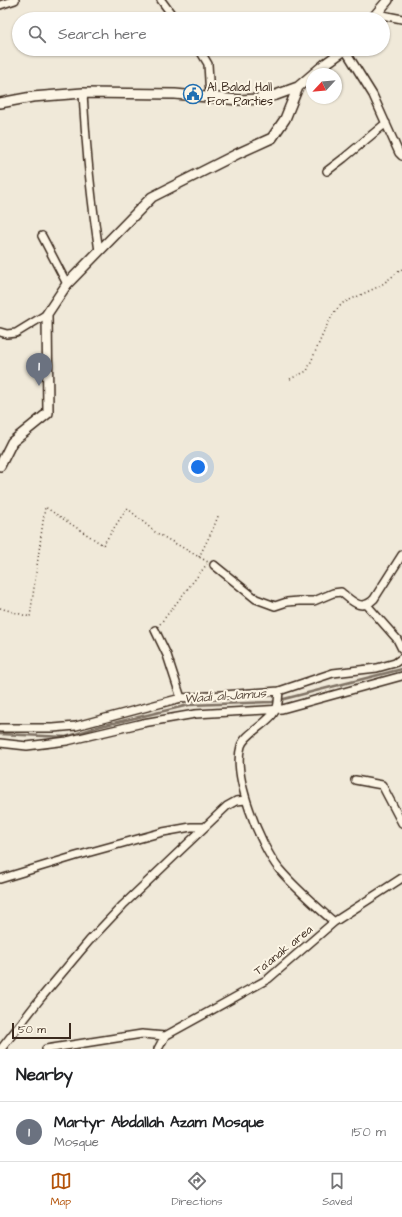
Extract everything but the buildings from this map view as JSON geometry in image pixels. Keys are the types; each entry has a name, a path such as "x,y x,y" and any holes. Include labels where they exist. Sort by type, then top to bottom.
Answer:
{"street":[{"path":"0,5 15,0"},
{"path":"161,0 170,12"},
{"path":"378,12 388,0"},
{"path":"390,18 402,19"},
{"path":"203,56 208,64 210,97"},
{"path":"319,68 336,56"},
{"path":"350,56 374,95 399,153 402,156"},
{"path":"0,103 32,97 83,93 175,94 238,100 258,99 276,95 298,87 306,80"},
{"path":"0,332 7,334 16,333 47,314 67,284 152,197 272,138 285,119 298,87"},
{"path":"83,93 86,144 99,251"},
{"path":"327,170 344,158 386,123"},
{"path":"42,236 67,284"},
{"path":"0,466 12,442 48,413 47,314"},
{"path":"214,565 256,598 275,606 299,600 314,601 333,593 342,592 358,605 367,604 374,600 402,555"},
{"path":"367,604 397,639 402,649"},
{"path":"155,630 166,655 181,698"},
{"path":"0,728 53,728 76,726 181,698 278,691 333,673 377,668 395,663 402,658"},
{"path":"0,743 27,746 67,742 143,723 194,714 282,709 402,676"},
{"path":"278,691 277,709 241,744 240,777 246,800 263,843 278,868 298,889 334,922"},
{"path":"355,780 382,785 402,823"},
{"path":"1,1049 40,999 89,941 124,905 227,806 236,801 246,800"},
{"path":"0,879 163,832 204,827"},
{"name":"Ta'anak area","path":"165,1036 268,979 334,922 402,878"},
{"path":"46,1049 142,1034 165,1036 158,1049"}],"path":[{"path":"290,379 307,371 326,327 335,311 344,303 380,286 402,269"},
{"path":"0,608 30,617 45,507 102,545 127,508 155,532 208,562 155,630"},
{"path":"199,557 219,514"}],"waterway":[{"name":"Wadi al-Jamus","path":"0,734 66,737 101,726 189,705 272,702 402,669"}],"place":[{"name":"Al Balad Hall For Parties","path":"193,94"},
{"name":"Martyr Abdallah Azam Mosque","path":"39,386"}]}
